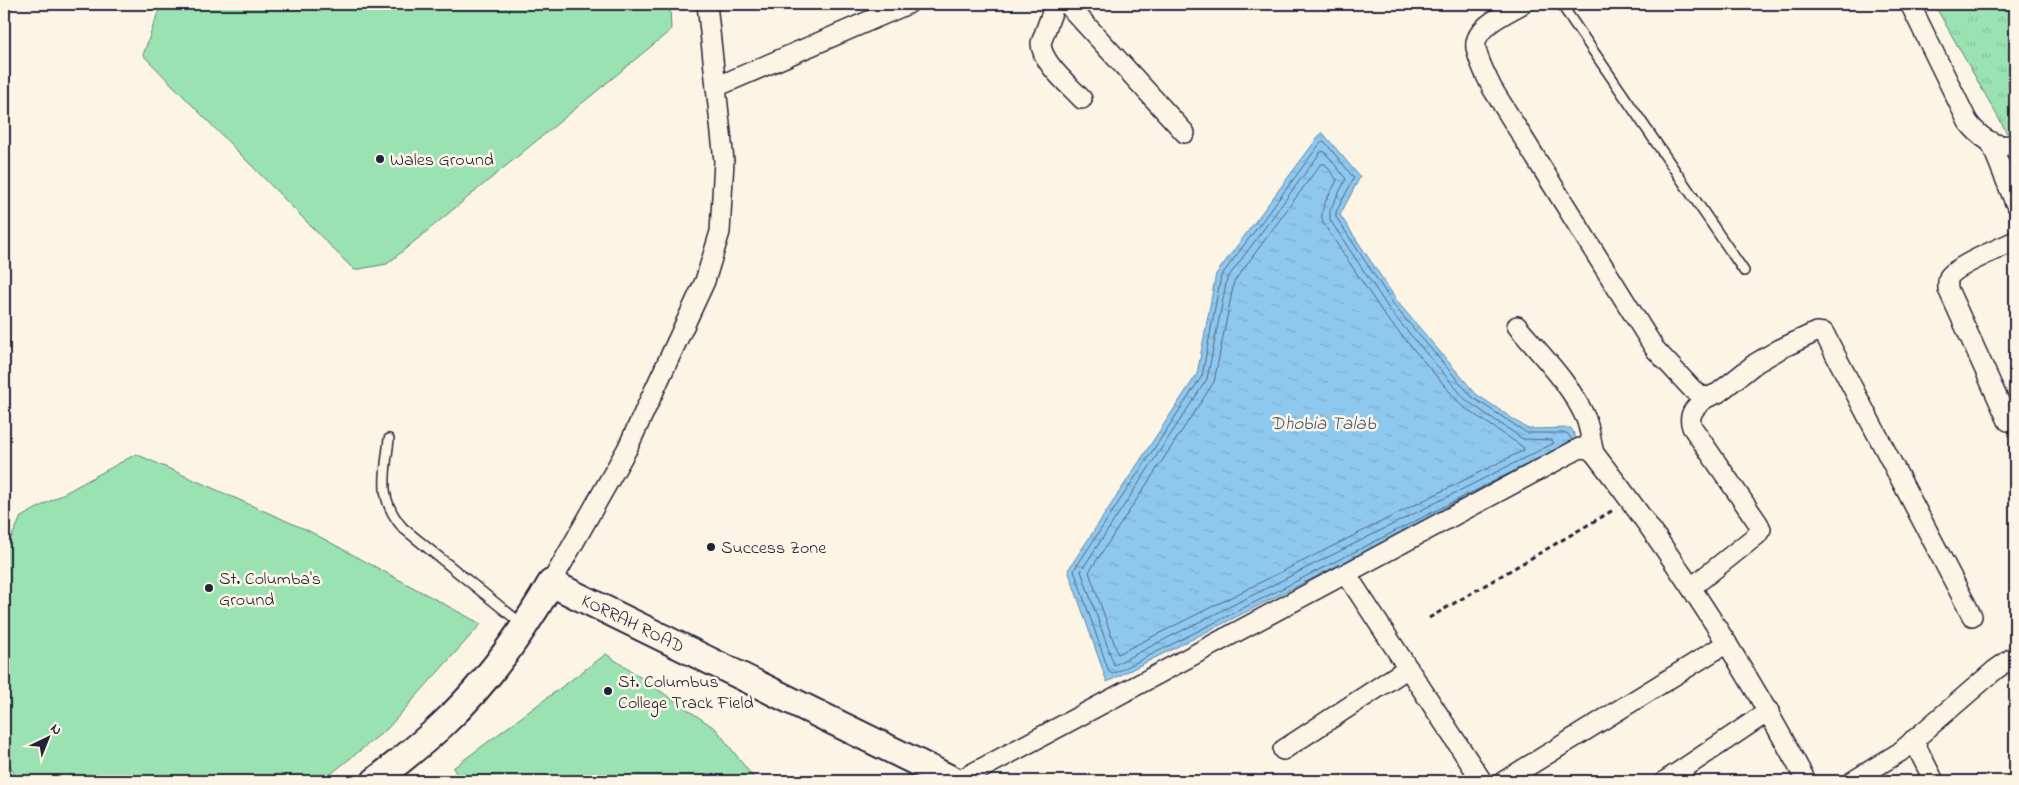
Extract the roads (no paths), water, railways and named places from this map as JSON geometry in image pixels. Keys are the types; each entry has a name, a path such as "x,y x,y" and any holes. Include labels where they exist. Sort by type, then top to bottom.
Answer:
{"main road":[{"path":"375,781 442,725 487,676 551,582"},
{"name":"KORRAH ROAD","path":"551,582 956,781"}],"street":[{"path":"551,582 627,449 705,281 720,232 724,161 707,4"},
{"path":"716,87 908,4"},
{"path":"1055,4 1041,43 1041,49 1046,60 1082,99"},
{"path":"1067,4 1185,133"},
{"path":"1522,4 1482,30 1477,38 1476,46 1492,88 1655,349 1693,390 1706,398"},
{"path":"1910,4 1968,122 1979,135 1990,141 2000,145 2015,144"},
{"path":"1990,141 2015,203"},
{"path":"2008,421 1948,289 1948,282 1950,276 1960,268 2015,241"},
{"path":"1517,326 1560,378 1580,409 1586,420 1594,453 1631,500 1692,587 1768,711 1806,781"},
{"path":"1692,587 1761,530 1692,427 1689,420 1692,413 1706,398 1718,393 1756,363 1780,348 1816,332 1824,333 1972,616"},
{"path":"956,781 1347,575 1576,450 1584,448 1594,453"},
{"path":"1347,575 1482,781"},
{"path":"1504,781 1726,643"},
{"path":"1853,781 1900,752 1995,670 2015,656"},
{"path":"1283,750 1408,668"},
{"path":"1665,781 1768,711"},
{"path":"1913,740 1934,781"}],"lane":[{"path":"1561,4 1744,271"},
{"path":"389,439 384,483 385,496 393,517 403,528 523,625"}],"water":[{"name":"Dhobia Talab","path":"1322,132 1360,177 1340,215 1400,305 1476,394 1528,429 1571,428 1579,444 1107,682 1068,570 1197,374 1216,274"}],"place":[{"name":"Wales Ground","path":"380,159"},
{"name":"Success Zone","path":"711,547"},
{"name":"St. Columba's Ground","path":"209,588"},
{"name":"St. Columbus College Track Field","path":"608,691"}]}
